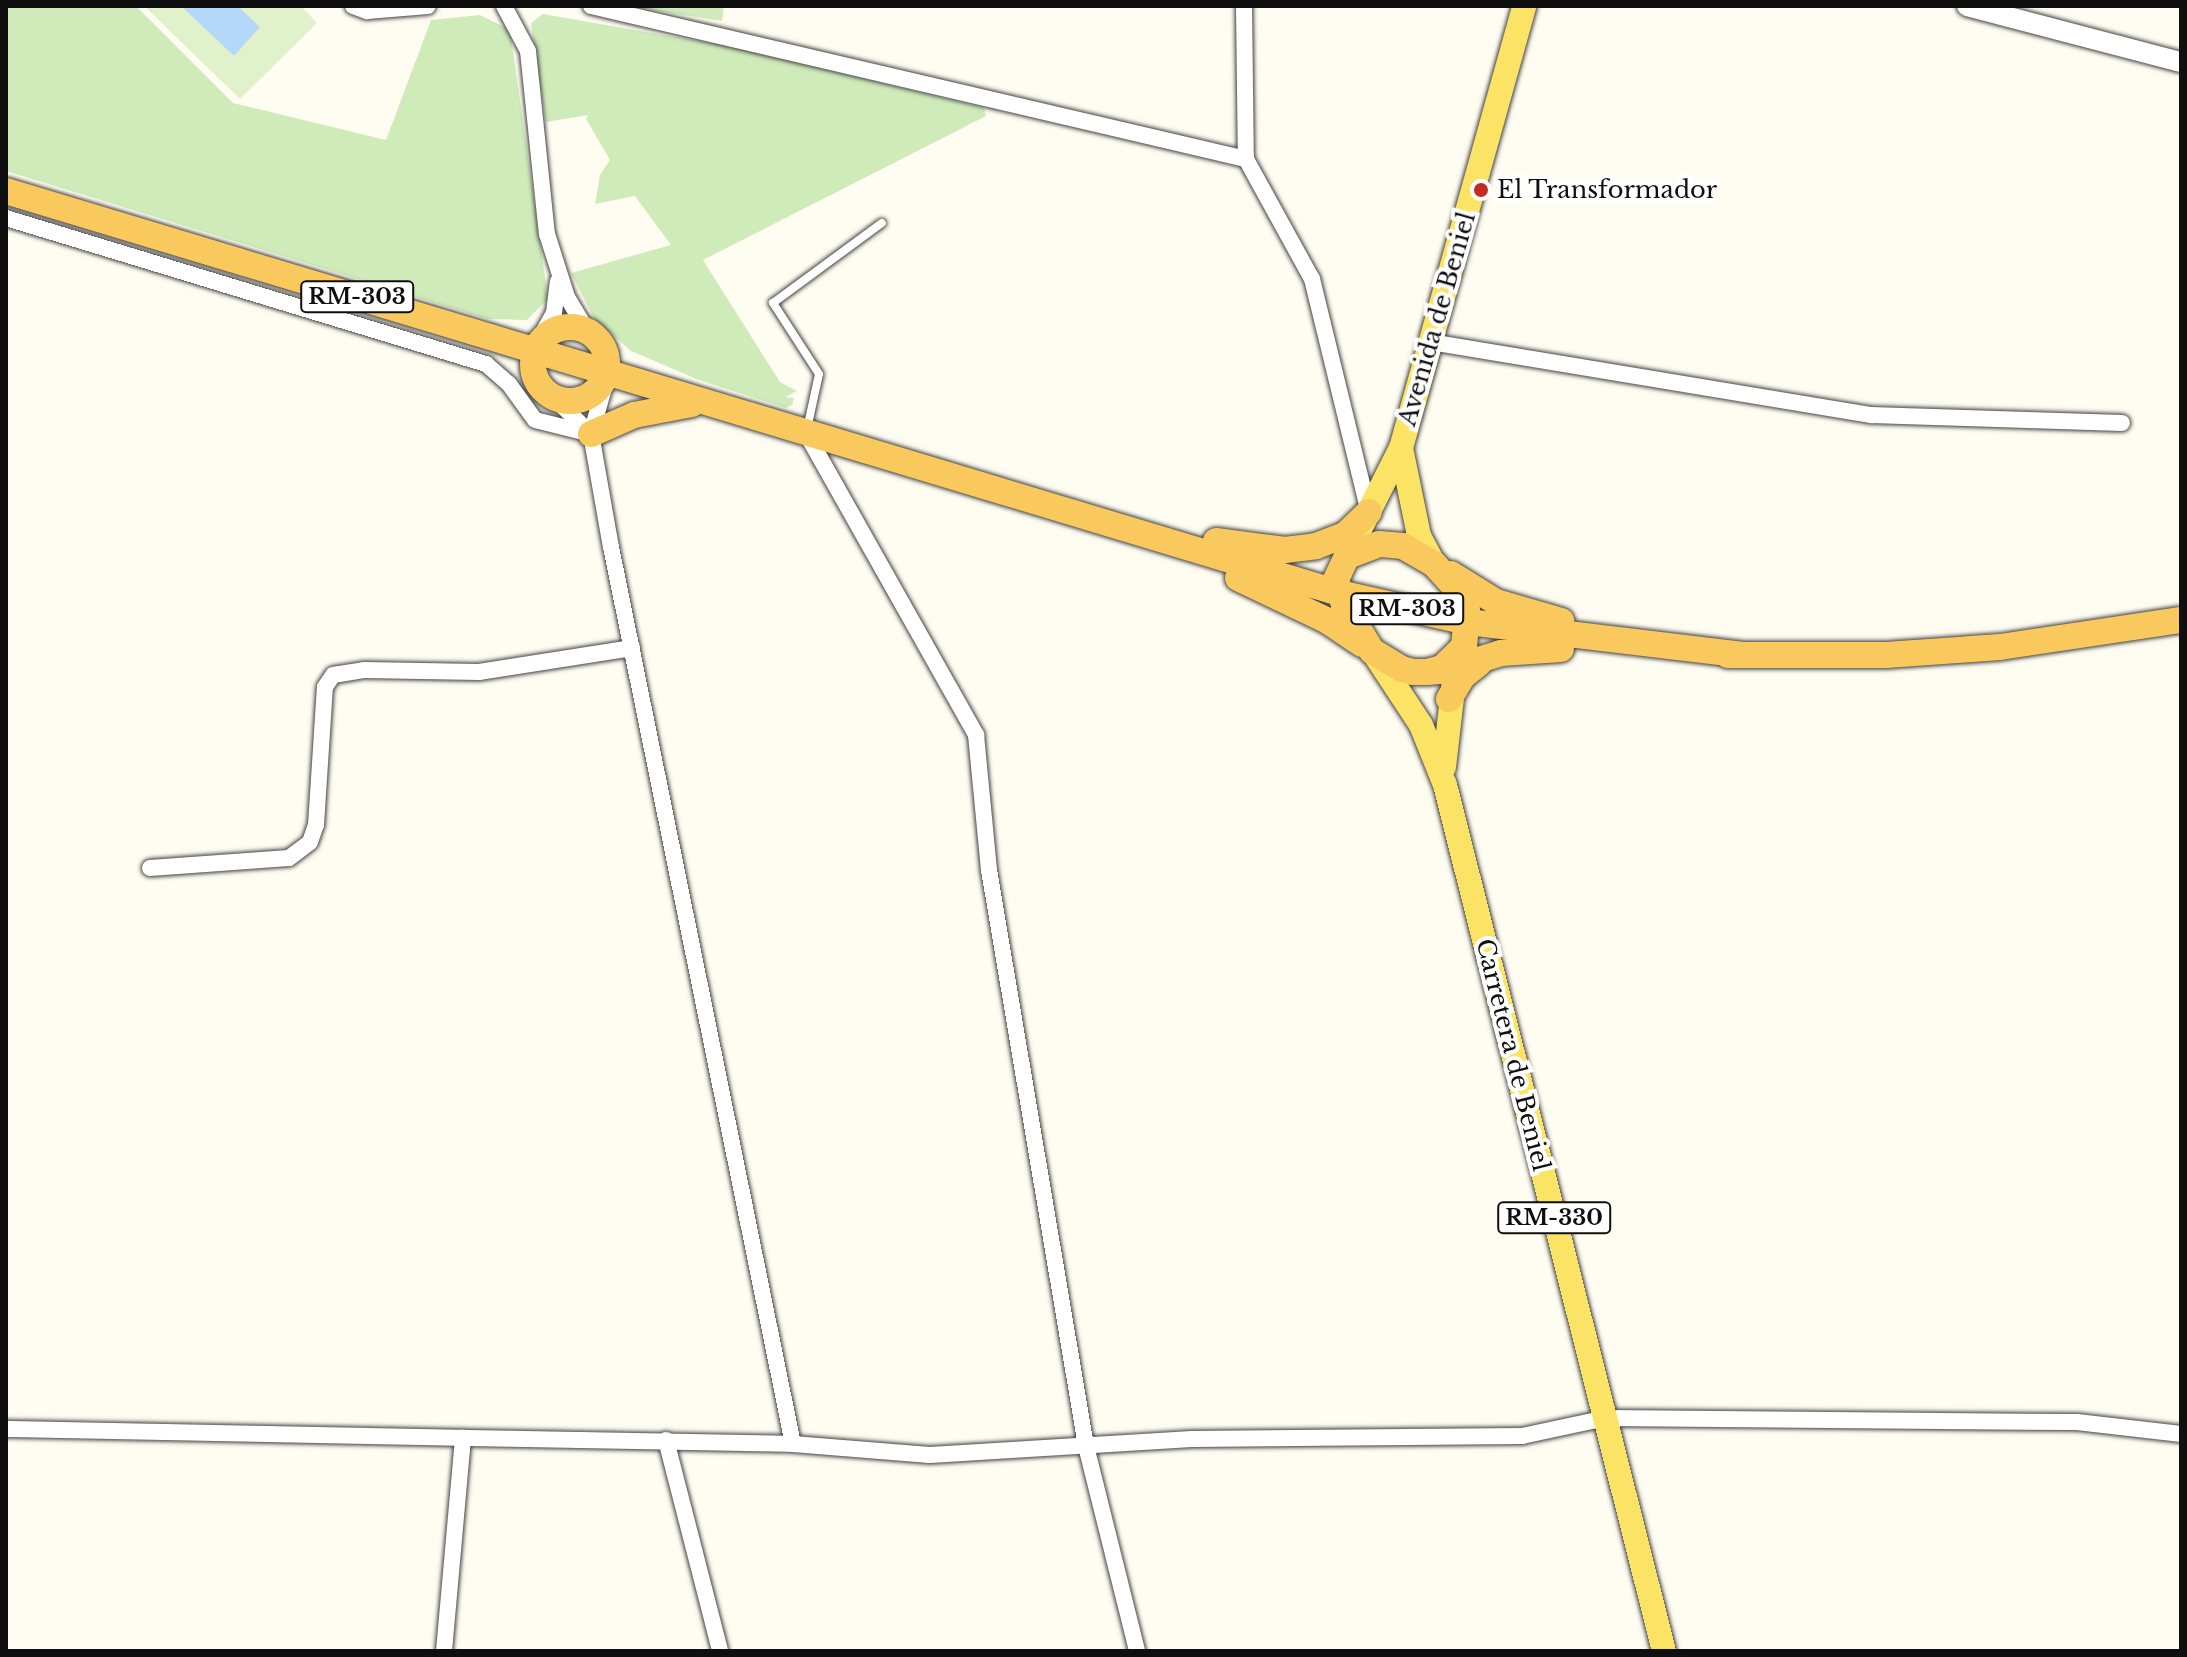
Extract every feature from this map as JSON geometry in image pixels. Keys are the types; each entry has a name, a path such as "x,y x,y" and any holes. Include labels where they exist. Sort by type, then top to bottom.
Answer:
{"highway":[{"name":"RM-303","path":"6,191 496,339 536,344 606,382 707,403 1339,593 1469,649 1886,655 2000,647 2181,620"},
{"path":"496,339 526,335 554,313"},
{"path":"542,386 530,368 536,344 557,329 598,343 707,403"},
{"path":"496,339 542,386 578,400 606,382 598,343"},
{"path":"591,434 661,407 707,403"},
{"path":"1369,512 1345,535 1337,571 1339,593 1372,651"},
{"path":"1078,516 1246,547 1285,550 1391,544 1434,564 1496,602 1535,615 1745,655"},
{"path":"1078,516 1277,594 1402,669 1427,672 1442,668 1469,649 1745,655"},
{"path":"1434,564 1461,597 1469,649 1462,677 1449,699"}],"main road":[{"name":"Avenida de Beniel","path":"1369,512 1401,448 1524,6"},
{"path":"1401,448 1419,536 1434,564"},
{"path":"1372,651 1416,715 1445,785"},
{"path":"1445,785 1449,699"},
{"name":"Carretera de Beniel","path":"1445,785 1664,1651"}],"street":[{"path":"353,6 367,11 428,6"},
{"path":"591,6 1246,159"},
{"path":"1244,6 1246,159 1312,279 1369,512"},
{"path":"1967,6 2181,62"},
{"path":"511,8 528,51 547,234 558,276 598,343"},
{"path":"6,218 486,364 509,384 535,420 591,434"},
{"path":"536,344 554,313 558,276"},
{"path":"1430,342 1871,415 2122,423"},
{"path":"606,382 591,434 793,1444"},
{"path":"542,386 591,434"},
{"path":"806,433 976,735 989,870 1086,1446 1137,1651"},
{"path":"150,868 289,858 310,842 316,825 325,687 333,675 364,670 479,672 632,648"},
{"path":"6,1429 666,1440 793,1444 930,1455 1192,1439 1522,1436 1606,1418 2077,1422 2181,1434"},
{"path":"444,1651 463,1438"},
{"path":"666,1440 720,1651"}],"lane":[{"path":"806,433 819,374 773,303 882,223"}],"green space":[{"path":"6,6 136,6 233,103 386,140 431,20 480,15 510,30 548,299 527,320 488,319 6,171"},
{"path":"144,6 301,6 317,23 240,99"},
{"path":"625,6 724,6 722,21"},
{"path":"543,14 732,47 984,108 986,116 703,260 780,382 797,391 785,397 794,398 792,405 786,408 699,380 631,351 594,318 571,273 671,245 635,196 595,204 600,175 610,160 586,119 588,115 546,122 531,23"}],"water":[{"path":"181,6 238,6 260,27 234,56"}],"place":[{"name":"El Transformador","path":"1481,190"}]}
